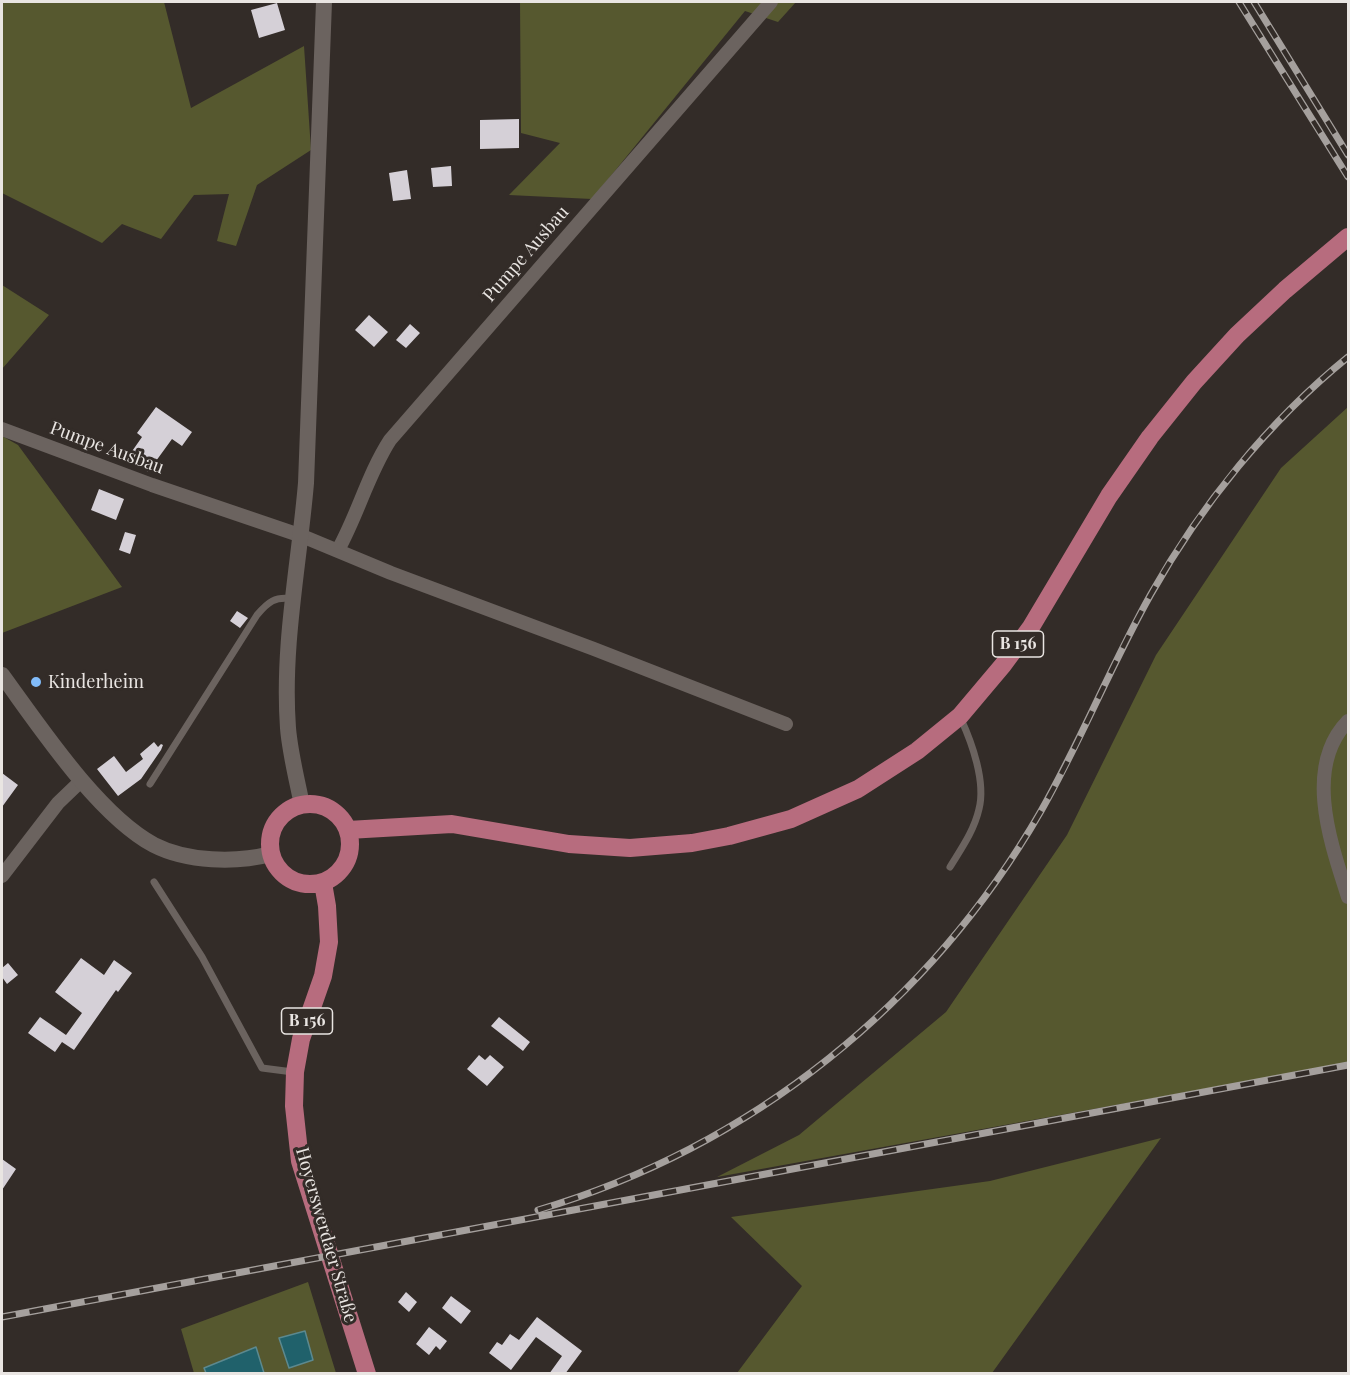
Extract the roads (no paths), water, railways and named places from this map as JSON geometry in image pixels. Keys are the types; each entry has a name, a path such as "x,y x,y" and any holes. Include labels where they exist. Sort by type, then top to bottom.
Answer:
{"main road":[{"name":"B 156","path":"348,830 452,824 569,844 630,848 692,843 759,829 791,819 858,789 941,733 960,716 1003,665 1030,627 1109,496 1164,419 1237,335 1285,290 1344,241"},
{"path":"302,805 318,805 331,810 348,830 349,853 343,866 323,883 306,884 291,879 278,867 271,854 272,832 279,819 290,809 302,805"},
{"name":"Hoyerswerdaer Straße","path":"323,883 329,942 323,976 301,1039 295,1072 294,1106 300,1161 367,1374"}],"street":[{"path":"302,805 288,729 287,671 292,598 302,536 306,483 324,2"},
{"name":"Pumpe Ausbau","path":"338,550 349,531 380,456 390,440 771,2"},
{"name":"Pumpe Ausbau","path":"2,429 152,485 302,536 391,573 786,724"},
{"path":"2,675 82,780 121,821 154,844 184,856 240,860 271,854"},
{"path":"1348,721 1330,748 1324,777 1326,816 1348,897"},
{"path":"2,876 58,803 82,780"}],"lane":[{"path":"150,784 257,615 268,601 281,597 292,598"},
{"path":"950,867 971,833 980,807 979,775 972,744 960,716"},
{"path":"154,882 202,957 237,1018 261,1068 295,1072"}],"water":[{"path":"305,1331 313,1360 289,1368 279,1338"},
{"path":"256,1347 264,1373 206,1373 204,1368"}],"railway":[{"path":"1239,2 1348,177"},
{"path":"1254,2 1348,155"},
{"path":"538,1210 616,1183 691,1148 761,1107 828,1059 889,1005 946,946 996,881 1041,811 1136,621 1192,528 1214,497 1264,437 1319,382 1348,357"},
{"path":"2,1317 1348,1065"}],"place":[{"name":"Kinderheim","path":"36,682"}]}
